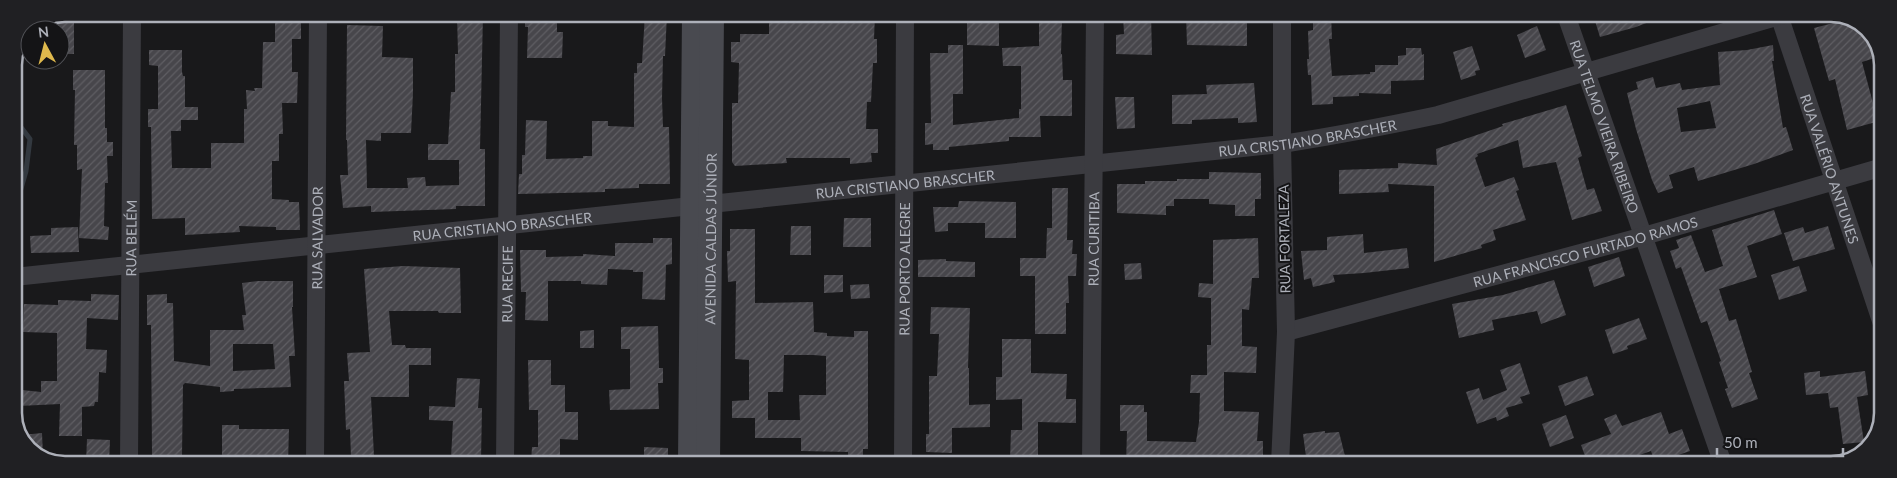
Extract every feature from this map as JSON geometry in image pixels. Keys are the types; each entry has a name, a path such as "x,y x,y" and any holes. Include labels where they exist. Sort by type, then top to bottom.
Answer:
{"main road":[{"name":"AVENIDA CALDAS JÚNIOR","path":"694,22 708,456"},
{"name":"AVENIDA CALDAS JÚNIOR","path":"690,456 701,205 712,22"}],"street":[{"name":"RUA BELÉM","path":"129,456 132,22"},
{"name":"RUA SALVADOR","path":"315,456 318,22"},
{"name":"RUA RECIFE","path":"505,456 509,22"},
{"name":"RUA PORTO ALEGRE","path":"902,456 905,22"},
{"name":"RUA CURITIBA","path":"1091,456 1095,22"},
{"name":"RUA FORTALEZA","path":"1280,456 1286,332 1282,144 1282,22"},
{"name":"RUA TELMO VIEIRA RIBEIRO","path":"1568,22 1720,456"},
{"name":"RUA CRISTIANO BRASCHER","path":"23,276 1282,144 1380,128 1438,115 1757,22"},
{"name":"RUA VALÉRIO ANTUNES","path":"1783,22 1874,300"},
{"name":"RUA FRANCISCO FURTADO RAMOS","path":"1286,332 1644,236 1874,170"}],"building":[{"path":"70,22 74,22 74,54 70,54"},
{"path":"275,22 301,22 301,39 292,39 292,72 298,72 297,103 282,103 283,134 279,134 279,161 272,161 272,199 299,202 300,230 276,230 276,227 239,226 240,232 185,235 185,218 152,219 151,127 148,127 148,109 158,109 158,66 149,65 149,50 182,50 182,72 183,76 185,76 185,107 198,107 198,120 181,120 181,131 171,131 172,168 211,168 211,143 244,143 244,109 247,109 246,90 255,91 254,88 262,88 263,42 275,42"},
{"path":"457,22 483,22 480,149 485,149 485,206 456,206 456,209 371,212 371,206 343,208 340,175 348,175 346,140 347,25 383,26 382,57 413,58 411,133 381,133 381,141 366,140 367,188 408,188 407,178 425,177 426,186 459,185 459,160 428,160 428,144 448,144 451,92 455,92 455,54 458,54"},
{"path":"525,22 557,22 557,32 563,32 562,58 527,58 528,27 525,27"},
{"path":"645,22 667,22 665,56 663,56 662,98 663,127 669,127 670,184 639,184 639,188 605,189 605,192 518,194 519,174 522,174 522,155 525,155 526,120 547,121 546,159 592,156 592,121 608,121 608,126 634,127 634,73 637,73 637,63 642,63"},
{"path":"769,22 875,22 874,39 877,39 877,63 873,63 871,102 867,102 866,129 878,129 878,153 871,153 872,162 850,164 850,158 786,158 787,163 735,166 732,162 732,103 738,103 739,63 731,62 731,42 740,42 740,34 769,34"},
{"path":"967,22 999,22 999,46 967,45"},
{"path":"1039,22 1062,22 1061,54 1063,80 1072,80 1072,116 1040,116 1041,137 1009,137 1009,141 949,147 949,150 933,150 933,144 925,145 925,123 931,123 930,53 948,53 948,45 963,45 963,94 953,94 953,125 1019,118 1019,109 1021,109 1021,66 1003,66 1002,48 1039,46"},
{"path":"1123,22 1151,22 1152,55 1116,54 1116,35 1124,34"},
{"path":"1186,22 1247,22 1247,46 1187,45"},
{"path":"1313,22 1331,22 1332,39 1329,39 1332,76 1370,74 1370,72 1375,72 1375,65 1398,65 1398,56 1406,55 1406,48 1421,48 1422,55 1424,54 1424,80 1391,81 1391,94 1359,93 1359,96 1333,97 1333,104 1312,105 1311,75 1308,75 1307,59 1309,59 1308,31 1313,30"},
{"path":"1595,22 1649,22 1636,27 1600,37"},
{"path":"1840,23 1853,28 1864,37 1874,57 1862,62 1874,103 1874,122 1847,130 1835,79 1829,81 1814,28"},
{"path":"1537,26 1546,50 1525,58 1517,35"},
{"path":"1773,45 1774,61 1772,61 1783,128 1786,127 1793,150 1698,181 1694,167 1669,175 1673,188 1658,193 1636,129 1627,93 1638,89 1636,82 1653,77 1656,88 1680,83 1682,90 1720,85 1718,52 1747,50","holes":["1710,101 1716,128 1681,132 1677,108"]},
{"path":"1472,46 1480,70 1475,71 1476,75 1461,80 1453,52"},
{"path":"73,70 105,70 105,128 107,128 107,142 113,142 113,156 107,156 108,183 105,183 104,226 109,227 108,240 79,238 82,169 77,170 77,145 74,145 75,90 73,90"},
{"path":"1254,83 1257,122 1238,123 1238,118 1192,120 1192,124 1172,124 1172,95 1207,94 1206,85"},
{"path":"1115,97 1134,97 1135,128 1117,129"},
{"path":"1566,105 1582,156 1578,158 1587,190 1594,188 1602,211 1572,220 1556,162 1523,168 1518,140 1477,154 1478,156 1475,158 1485,187 1514,177 1519,190 1516,191 1526,220 1493,230 1496,240 1481,245 1482,248 1434,262 1434,186 1388,184 1389,192 1339,194 1339,170 1398,168 1398,163 1437,165 1436,149 1503,126 1502,124"},
{"path":"1209,172 1261,173 1261,199 1255,199 1255,216 1235,216 1235,205 1209,204 1209,199 1174,199 1174,206 1166,206 1166,215 1117,213 1117,184 1145,184 1145,181 1177,181 1177,179 1209,179"},
{"path":"1052,188 1068,188 1067,240 1073,240 1072,254 1077,254 1076,276 1068,276 1069,303 1066,303 1066,334 1035,334 1035,276 1020,276 1020,258 1046,258 1047,228 1052,228"},
{"path":"959,201 1016,202 1016,238 985,238 985,223 948,223 948,231 935,232 933,207 958,207"},
{"path":"1774,210 1782,234 1747,246 1757,277 1719,289 1729,321 1736,319 1752,372 1749,373 1758,399 1732,408 1725,389 1728,388 1719,362 1721,361 1707,321 1701,323 1681,267 1676,269 1670,251 1679,248 1676,240 1691,235 1705,272 1723,266 1712,230"},
{"path":"844,218 871,218 871,247 843,247"},
{"path":"791,226 811,226 811,255 790,255"},
{"path":"1828,226 1835,249 1793,261 1784,233 1803,227 1805,233"},
{"path":"78,227 79,252 31,253 30,236 51,235 51,228"},
{"path":"730,229 755,229 755,303 813,302 814,332 827,333 827,336 854,337 854,331 868,331 868,449 863,449 863,456 848,456 848,452 801,451 801,438 755,438 755,418 732,418 732,401 749,400 749,360 735,359 736,281 728,282 727,251 730,251","holes":["784,355 826,356 826,395 799,395 800,420 768,420 768,392 783,392"]},
{"path":"1363,234 1364,253 1407,248 1409,268 1333,275 1335,282 1313,287 1311,278 1304,280 1301,251 1327,250 1327,237"},
{"path":"653,238 672,238 672,264 666,265 665,300 642,299 643,272 608,269 607,285 581,284 581,281 548,281 548,321 525,320 526,292 521,292 520,250 546,250 546,257 583,256 583,254 615,256 615,243 653,243"},
{"path":"1258,238 1259,278 1252,278 1249,310 1242,309 1242,346 1257,347 1256,373 1224,372 1224,411 1259,412 1257,441 1263,441 1263,456 1126,456 1127,431 1120,431 1120,405 1144,405 1144,412 1147,412 1147,441 1196,442 1200,393 1190,393 1191,375 1207,375 1207,345 1211,345 1211,298 1198,297 1199,283 1213,284 1213,240"},
{"path":"1619,257 1625,276 1594,287 1588,267"},
{"path":"946,259 946,261 975,262 975,277 918,277 918,260"},
{"path":"1141,263 1142,279 1125,280 1124,264"},
{"path":"403,266 460,268 461,313 389,311 392,345 405,345 406,348 431,348 431,365 409,365 409,397 371,397 374,456 351,456 350,429 346,430 344,381 349,381 347,353 370,352 364,269"},
{"path":"1799,266 1807,291 1779,300 1771,275"},
{"path":"824,275 843,275 843,292 824,293"},
{"path":"1554,280 1566,315 1541,324 1537,311 1492,320 1494,330 1459,338 1452,304 1503,295"},
{"path":"293,281 292,307 295,356 289,356 291,387 234,389 234,391 220,392 220,387 185,383 183,385 182,455 152,455 151,325 147,325 147,295 167,294 167,303 173,303 174,361 210,366 210,330 244,330 242,315 246,315 242,283","holes":["233,344 273,344 275,369 233,371"]},
{"path":"869,284 870,298 851,299 850,285"},
{"path":"91,294 119,295 118,320 87,318 86,349 107,350 106,373 99,372 98,402 95,402 94,406 82,407 82,436 59,436 60,404 23,406 23,390 41,392 41,381 57,381 57,333 23,332 24,304 58,305 58,300 91,301"},
{"path":"931,307 970,308 969,405 990,404 990,427 952,428 952,453 926,452 926,434 929,434 929,376 937,376 939,334 930,334"},
{"path":"1639,318 1647,339 1627,346 1628,349 1613,354 1605,330"},
{"path":"658,326 659,368 663,368 663,383 658,383 659,409 610,410 609,390 630,389 630,349 621,349 621,327"},
{"path":"594,330 594,348 580,348 580,331"},
{"path":"1002,339 1031,339 1031,373 1067,374 1066,399 1076,399 1076,423 1038,422 1038,456 1010,456 1011,430 1022,430 1022,399 996,400 996,377 1002,377"},
{"path":"528,360 551,360 551,385 565,385 565,412 578,412 578,440 560,439 560,456 531,456 532,447 538,447 538,410 529,410"},
{"path":"1520,363 1530,394 1520,397 1523,403 1506,408 1509,416 1497,421 1496,417 1477,424 1466,392 1479,388 1483,400 1507,390 1500,370"},
{"path":"1820,371 1820,377 1865,371 1868,395 1857,397 1863,442 1843,444 1838,407 1830,408 1828,393 1806,395 1804,373"},
{"path":"1587,376 1594,395 1565,406 1558,386"},
{"path":"457,378 480,379 478,408 482,408 481,456 451,456 453,421 429,420 429,406 455,407"},
{"path":"1661,412 1669,434 1682,429 1690,451 1675,456 1653,456 1651,451 1637,456 1585,456 1581,445 1611,434 1604,419 1616,414 1622,426"},
{"path":"1566,415 1574,438 1550,447 1542,424"},
{"path":"222,425 239,425 239,429 289,429 288,456 222,456"},
{"path":"1325,431 1325,433 1339,432 1345,456 1306,456 1303,434"},
{"path":"42,433 43,449 33,441 28,434"},
{"path":"87,439 110,440 109,456 86,456"},
{"path":"644,447 668,448 668,456 644,456"}],"waterway":[{"path":"22,129 30,139 22,184"}]}
